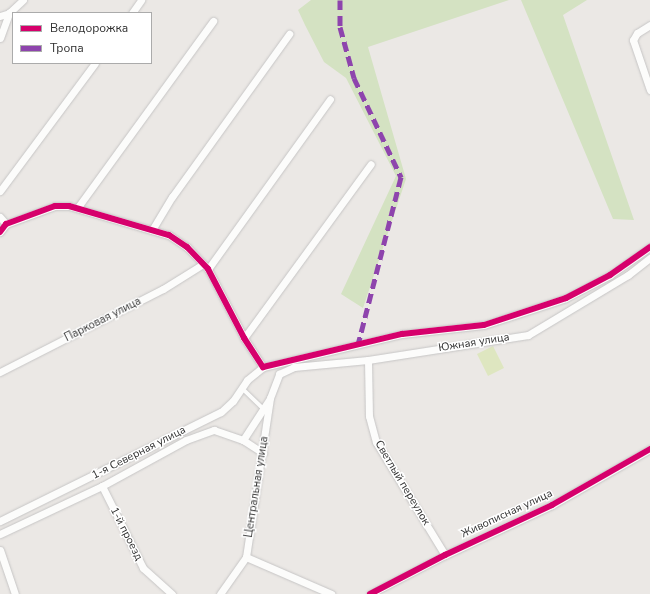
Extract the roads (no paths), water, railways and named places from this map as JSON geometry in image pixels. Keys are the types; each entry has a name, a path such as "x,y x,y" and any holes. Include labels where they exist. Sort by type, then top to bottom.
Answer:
{"street":[{"path":"0,16 9,12 23,0"},
{"path":"133,12 141,0"},
{"path":"0,38 9,12"},
{"path":"78,207 213,21"},
{"path":"650,26 637,33 633,40 650,90"},
{"path":"152,230 172,197 289,34"},
{"path":"0,191 94,64"},
{"path":"205,266 330,99"},
{"path":"244,338 370,164"},
{"path":"0,232 6,224 55,206 78,207 169,235 187,247 205,266 244,338 263,367 402,334 484,325 566,298 610,275 650,247"},
{"path":"0,217 6,224"},
{"name":"Южная улица","path":"279,374 294,367 368,360 528,335 622,279 650,258"},
{"name":"Парковая улица","path":"0,372 205,266"},
{"name":"Светлый переулок","path":"368,360 368,416 376,442 445,554"},
{"name":"1-я Северная улица","path":"0,521 221,412 247,380 263,367"},
{"name":"Центральная улица","path":"220,594 246,556 263,453 270,398 279,374"},
{"path":"243,440 270,398"},
{"path":"0,534 102,486 186,440 214,430 243,440 263,453"},
{"name":"Живописная улица","path":"370,594 445,554 552,505 650,449"},
{"name":"1-й проезд","path":"102,486 143,568 172,594"},
{"path":"0,550 15,594"},
{"path":"246,556 332,594"}],"lane":[{"path":"242,388 263,408"}]}
